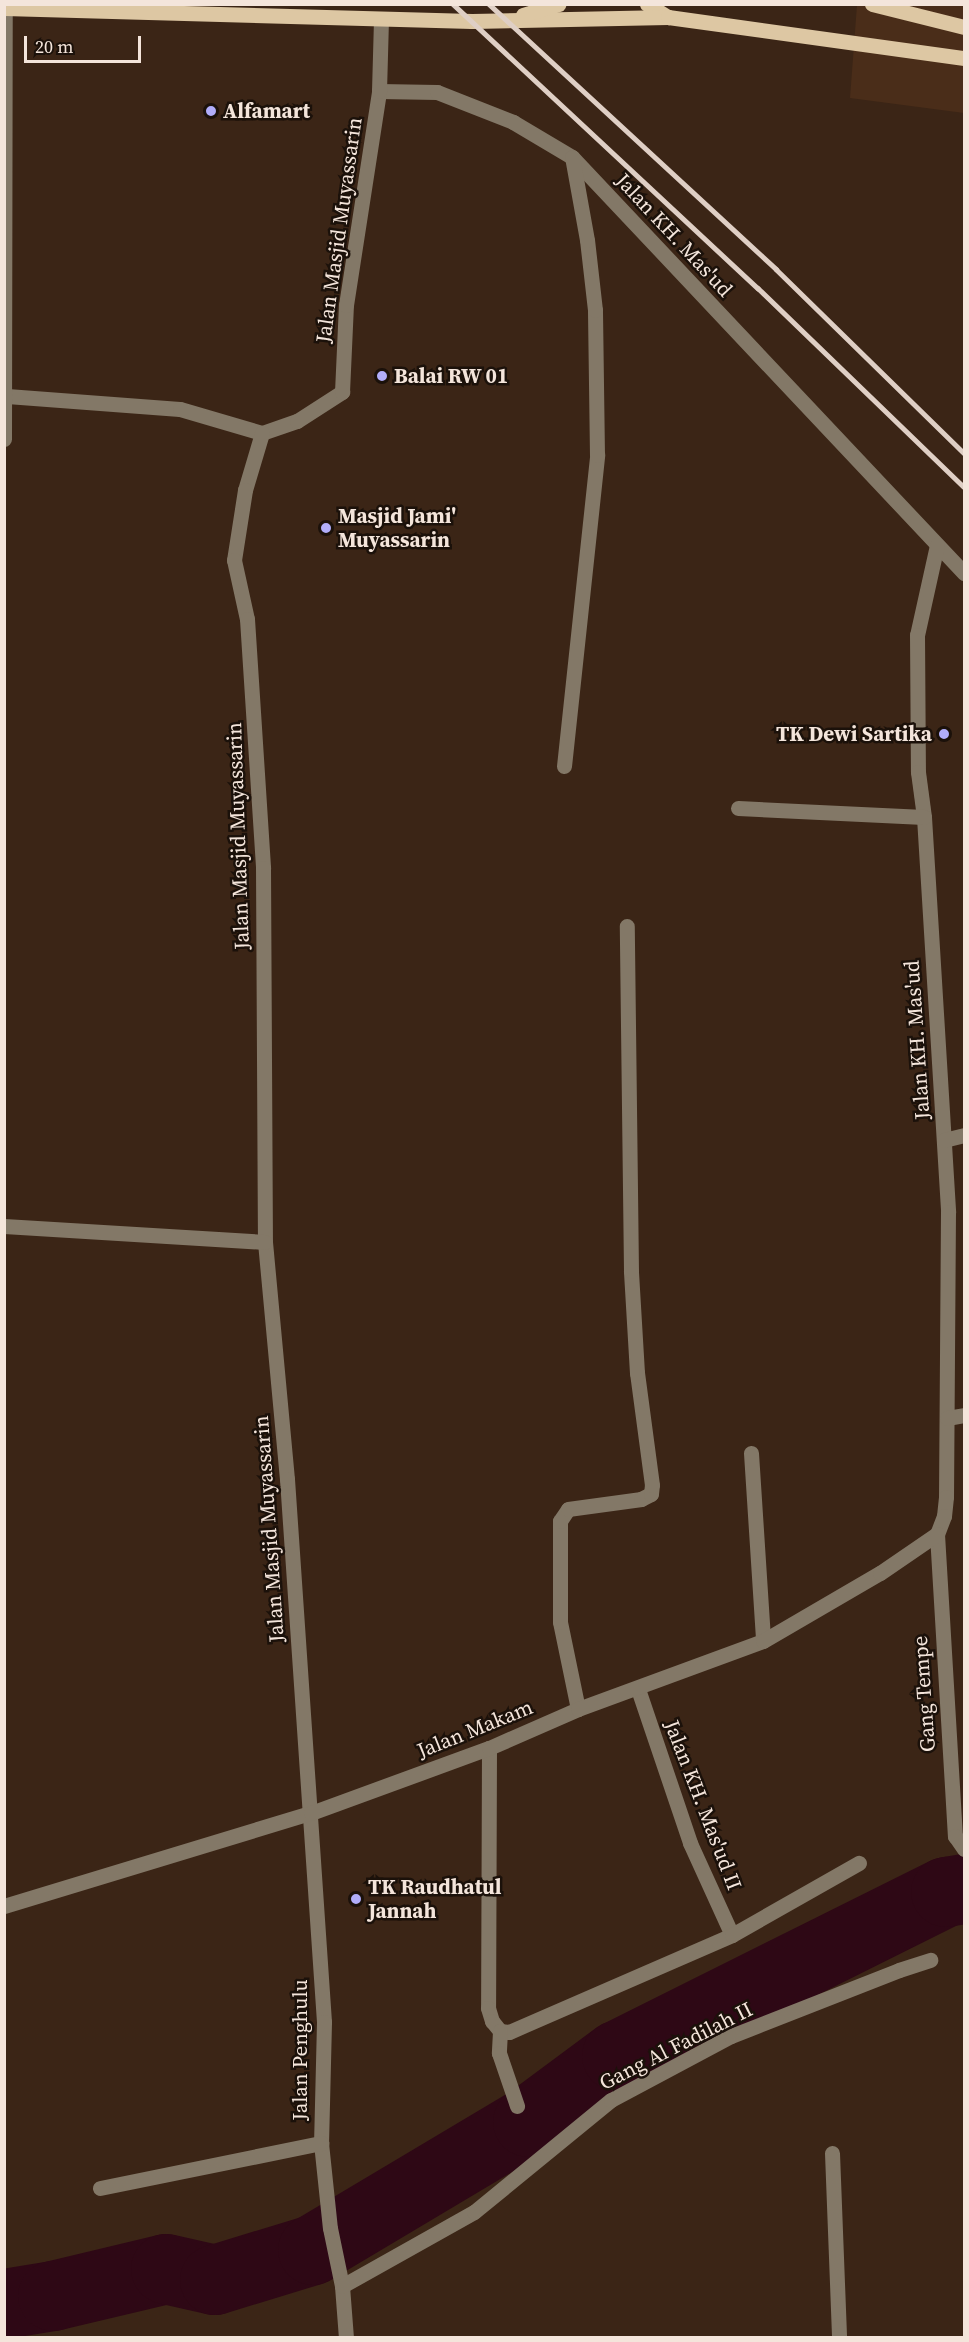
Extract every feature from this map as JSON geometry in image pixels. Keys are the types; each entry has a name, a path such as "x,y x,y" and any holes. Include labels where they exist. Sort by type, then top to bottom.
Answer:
{"main road":[{"path":"507,21 558,4"},
{"path":"647,4 668,17"},
{"path":"872,4 964,27"},
{"path":"5,8 381,20 507,21 668,17 964,58"}],"street":[{"path":"4,439 7,396 5,8"},
{"path":"379,91 381,20"},
{"name":"Jalan KH. Mas'ud","path":"379,91 437,93 513,122 572,157 964,573"},
{"name":"Jalan Masjid Muyassarin","path":"311,1813 287,1479 265,1242 263,868 247,619 234,560 245,490 262,433 297,421 342,392 346,305 379,91"},
{"path":"564,766 597,455 595,310 587,240 572,157"},
{"path":"7,396 180,409 262,433"},
{"name":"Jalan KH. Mas'ud","path":"937,545 917,635 918,772 924,817 948,1212 946,1497 944,1516 937,1534"},
{"path":"738,808 924,817"},
{"path":"578,1709 560,1622 560,1521 568,1509 641,1499 651,1494 652,1485 637,1373 631,1271 627,926"},
{"path":"944,1140 964,1136"},
{"path":"4,1226 265,1242"},
{"path":"947,1418 964,1415"},
{"path":"751,1453 764,1641"},
{"name":"Jalan Makam","path":"4,1906 311,1813 489,1748 578,1709 638,1689 764,1641 880,1573 937,1534"},
{"name":"Gang Tempe","path":"937,1534 955,1836 964,1849"},
{"name":"Jalan KH. Mas'ud II","path":"638,1689 690,1844 732,1935"},
{"path":"489,1748 488,2008 492,2021 500,2031 499,2053 517,2106"},
{"name":"Jalan Penghulu","path":"311,1813 324,2022 321,2143 332,2235 342,2286 346,2337"},
{"path":"500,2031 509,2032 732,1935 859,1863"},
{"name":"Gang Al Fadilah II","path":"342,2286 474,2212 612,2100 731,2036 930,1960"},
{"path":"100,2187 321,2143"},
{"path":"832,2153 839,2337"}],"shaded area":[{"path":"857,5 964,5 964,113 850,98"}],"waterway":[{"path":"4,2304 53,2296 166,2269 215,2280 313,2250 528,2122 617,2056 946,1892 964,1889"}],"railway":[{"path":"453,4 758,288 964,487"},
{"path":"489,4 776,269 964,453"}],"place":[{"name":"Alfamart","path":"211,111"},
{"name":"Balai RW 01","path":"382,376"},
{"name":"Masjid Jami' Muyassarin","path":"326,528"},
{"name":"TK Dewi Sartika","path":"944,734"},
{"name":"TK Raudhatul Jannah","path":"356,1899"}]}
